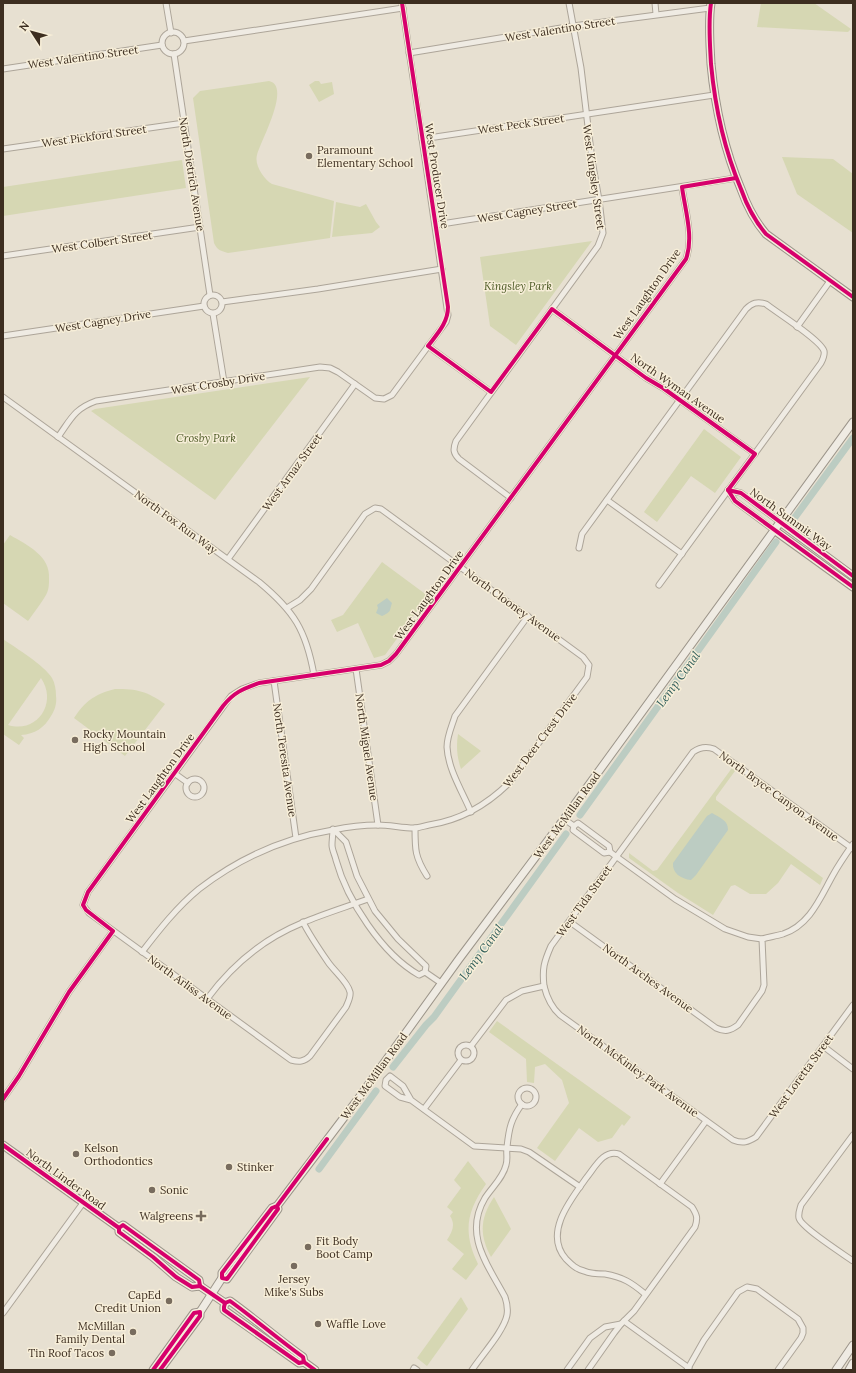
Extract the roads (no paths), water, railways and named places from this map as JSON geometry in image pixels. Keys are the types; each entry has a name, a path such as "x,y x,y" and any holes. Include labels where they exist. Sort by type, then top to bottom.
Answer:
{"main road":[{"path":"710,5 710,42 714,95 720,126 736,178 750,212 758,225 775,241 853,297"},
{"name":"West McMillan Road","path":"162,1369 200,1316 200,1312 222,1278 222,1274 240,1248 272,1208 277,1206 377,1073 441,983 564,819 853,422"},
{"name":"North Summit Way","path":"780,522 853,576"},
{"name":"North Summit Way","path":"774,530 853,586"},
{"name":"North Linder Road","path":"3,1145 119,1228 118,1232 192,1287 200,1286 225,1303 230,1301 252,1317 274,1337 303,1357 304,1362 315,1370"},
{"name":"North Linder Road","path":"119,1228 123,1225 199,1280 200,1286"},
{"name":"North Linder Road","path":"225,1303 224,1310 298,1363 304,1362"},
{"name":"West McMillan Road","path":"152,1370 194,1313 200,1312"},
{"path":"836,1370 853,1345"}],"street":[{"path":"166,3 171,33"},
{"name":"West Kingsley Street","path":"511,498 459,459 453,450 456,441 598,246 603,233 580,68 569,3"},
{"path":"655,3 656,14"},
{"path":"184,41 403,5"},
{"name":"West Producer Drive","path":"384,399 392,395 446,322 448,315 403,5"},
{"name":"West Valentino Street","path":"409,53 710,5"},
{"path":"171,33 179,34 184,41 182,49 174,54 167,52 162,45 164,37 171,33"},
{"name":"West Valentino Street","path":"3,69 162,45"},
{"name":"North Dietrich Avenue","path":"174,54 210,295"},
{"name":"West Peck Street","path":"422,139 714,95"},
{"name":"West Pickford Street","path":"3,148 184,123"},
{"name":"West Cagney Street","path":"436,224 736,178"},
{"name":"West Laughton Drive","path":"83,905 88,892 231,696 242,689 259,683 381,665 389,661 396,654 686,259 689,250 690,238 682,187"},
{"name":"West Colbert Street","path":"3,256 200,227"},
{"path":"222,302 318,289 442,269"},
{"path":"797,327 830,281"},
{"path":"210,295 218,296 222,302 221,310 213,314 208,312 204,306 205,299 210,295"},
{"path":"578,548 582,534 746,309 755,302 766,304 818,342 824,351 822,363 659,585"},
{"name":"West Cagney Drive","path":"3,336 204,306"},
{"name":"North Wyman Avenue","path":"552,309 646,378 679,399 755,454"},
{"path":"213,314 224,382"},
{"path":"428,346 491,392"},
{"name":"West Crosby Drive","path":"58,437 76,412 84,406 96,401 320,367 330,368 375,398 384,399"},
{"name":"West Arnaz Street","path":"228,559 355,384"},
{"name":"North Fox Run Way","path":"3,397 228,559 276,596 292,614 302,632 310,653 314,676"},
{"name":"North Summit Way","path":"728,490 741,494 780,522"},
{"name":"North Summit Way","path":"728,490 735,501 774,530"},
{"path":"607,500 682,554"},
{"name":"North Clooney Avenue","path":"287,608 300,600 311,589 365,514 375,508 381,509 583,657 589,665"},
{"path":"471,812 450,761 447,746 450,730 455,716 528,616"},
{"name":"West Deer Crest Drive","path":"142,952 164,924 198,890 226,871 259,852 296,838 333,830 378,825 415,828 451,820 471,812 485,804 510,782 587,677 589,665"},
{"name":"North Miguel Avenue","path":"356,669 378,825"},
{"name":"North Teresita Avenue","path":"274,681 296,838"},
{"name":"North Bryce Canyon Avenue","path":"704,747 714,749 852,847"},
{"name":"West Tida Street","path":"544,986 544,961 551,946 693,752 698,748 704,747"},
{"name":"West Laughton Drive","path":"174,773 188,783"},
{"path":"564,819 574,826 573,830 604,853 610,852 675,899 725,929 748,937 762,939 782,934 797,927 804,921 816,906 833,875 852,847"},
{"path":"574,826 578,823 609,846 610,852"},
{"path":"415,828 415,851 420,865 427,876"},
{"path":"333,830 346,842 357,876 368,899 398,939 426,966 425,972"},
{"path":"333,830 332,846 338,867 355,904 383,944 410,969 419,974 425,972"},
{"path":"207,999 235,966 276,936 303,922 368,899"},
{"name":"North Arliss Avenue","path":"83,905 89,913 113,931 291,1060 302,1061 310,1056 346,1007 349,1001 350,993 348,986 328,963 303,922"},
{"name":"North Arches Avenue","path":"570,922 716,1028 727,1031 738,1025 762,991 764,985 762,939"},
{"path":"3,1099 19,1076 69,992 113,931"},
{"path":"425,972 441,983"},
{"path":"471,1046 506,1000 522,991 544,986"},
{"name":"North McKinley Park Avenue","path":"544,986 547,999 560,1015 733,1140 739,1143 745,1143"},
{"name":"West Loretta Street","path":"745,1143 756,1137 853,1005"},
{"path":"466,1044 471,1046 474,1051 473,1056 466,1061 461,1060 458,1055 459,1048 466,1044"},
{"path":"823,1046 853,1069"},
{"path":"424,1109 461,1060"},
{"path":"377,1073 386,1080"},
{"path":"411,1100 403,1086 390,1076 386,1080 385,1086 400,1097 411,1100 474,1146 522,1149 529,1152 580,1187"},
{"path":"472,1370 504,1326 508,1314 508,1304 482,1253 477,1240 475,1226 478,1212 485,1199 504,1172 510,1122 522,1104"},
{"path":"660,1184 706,1120"},
{"path":"853,1135 801,1205 799,1212 801,1223 853,1261"},
{"path":"588,1370 623,1322 634,1311 695,1227 697,1220 697,1215 692,1207 619,1154 614,1152 609,1153 602,1158 580,1187 564,1212 557,1233 559,1244 563,1255 572,1266 589,1273 620,1277 628,1280 646,1294"},
{"path":"3,1313 83,1203"},
{"path":"567,1370 590,1338 605,1326 623,1322 688,1369 704,1340 738,1292 747,1287 757,1289 798,1319 803,1328 801,1338 778,1370"},
{"path":"843,1359 852,1366"}],"waterway":[{"name":"Lemp Canal","path":"793,520 853,438"},
{"name":"Lemp Canal","path":"580,815 776,542"},
{"name":"Lemp Canal","path":"393,1067 434,1017 566,834"},
{"name":"Lemp Canal","path":"319,1169 376,1091"}],"place":[{"name":"Paramount Elementary School","path":"309,156"},
{"name":"Rocky Mountain High School","path":"75,740"},
{"name":"Kelson Orthodontics","path":"76,1154"},
{"name":"Stinker","path":"229,1167"},
{"name":"Sonic","path":"152,1190"},
{"name":"Walgreens","path":"201,1216"},
{"name":"Fit Body Boot Camp","path":"308,1247"},
{"name":"Jersey Mike's Subs","path":"294,1266"},
{"name":"CapEd Credit Union","path":"169,1301"},
{"name":"Waffle Love","path":"318,1324"},
{"name":"McMillan Family Dental","path":"133,1332"},
{"name":"Tin Roof Tacos","path":"112,1353"}],"park label":[{"name":"Kingsley Park","path":"518,286"},
{"name":"Crosby Park","path":"206,438"}]}
